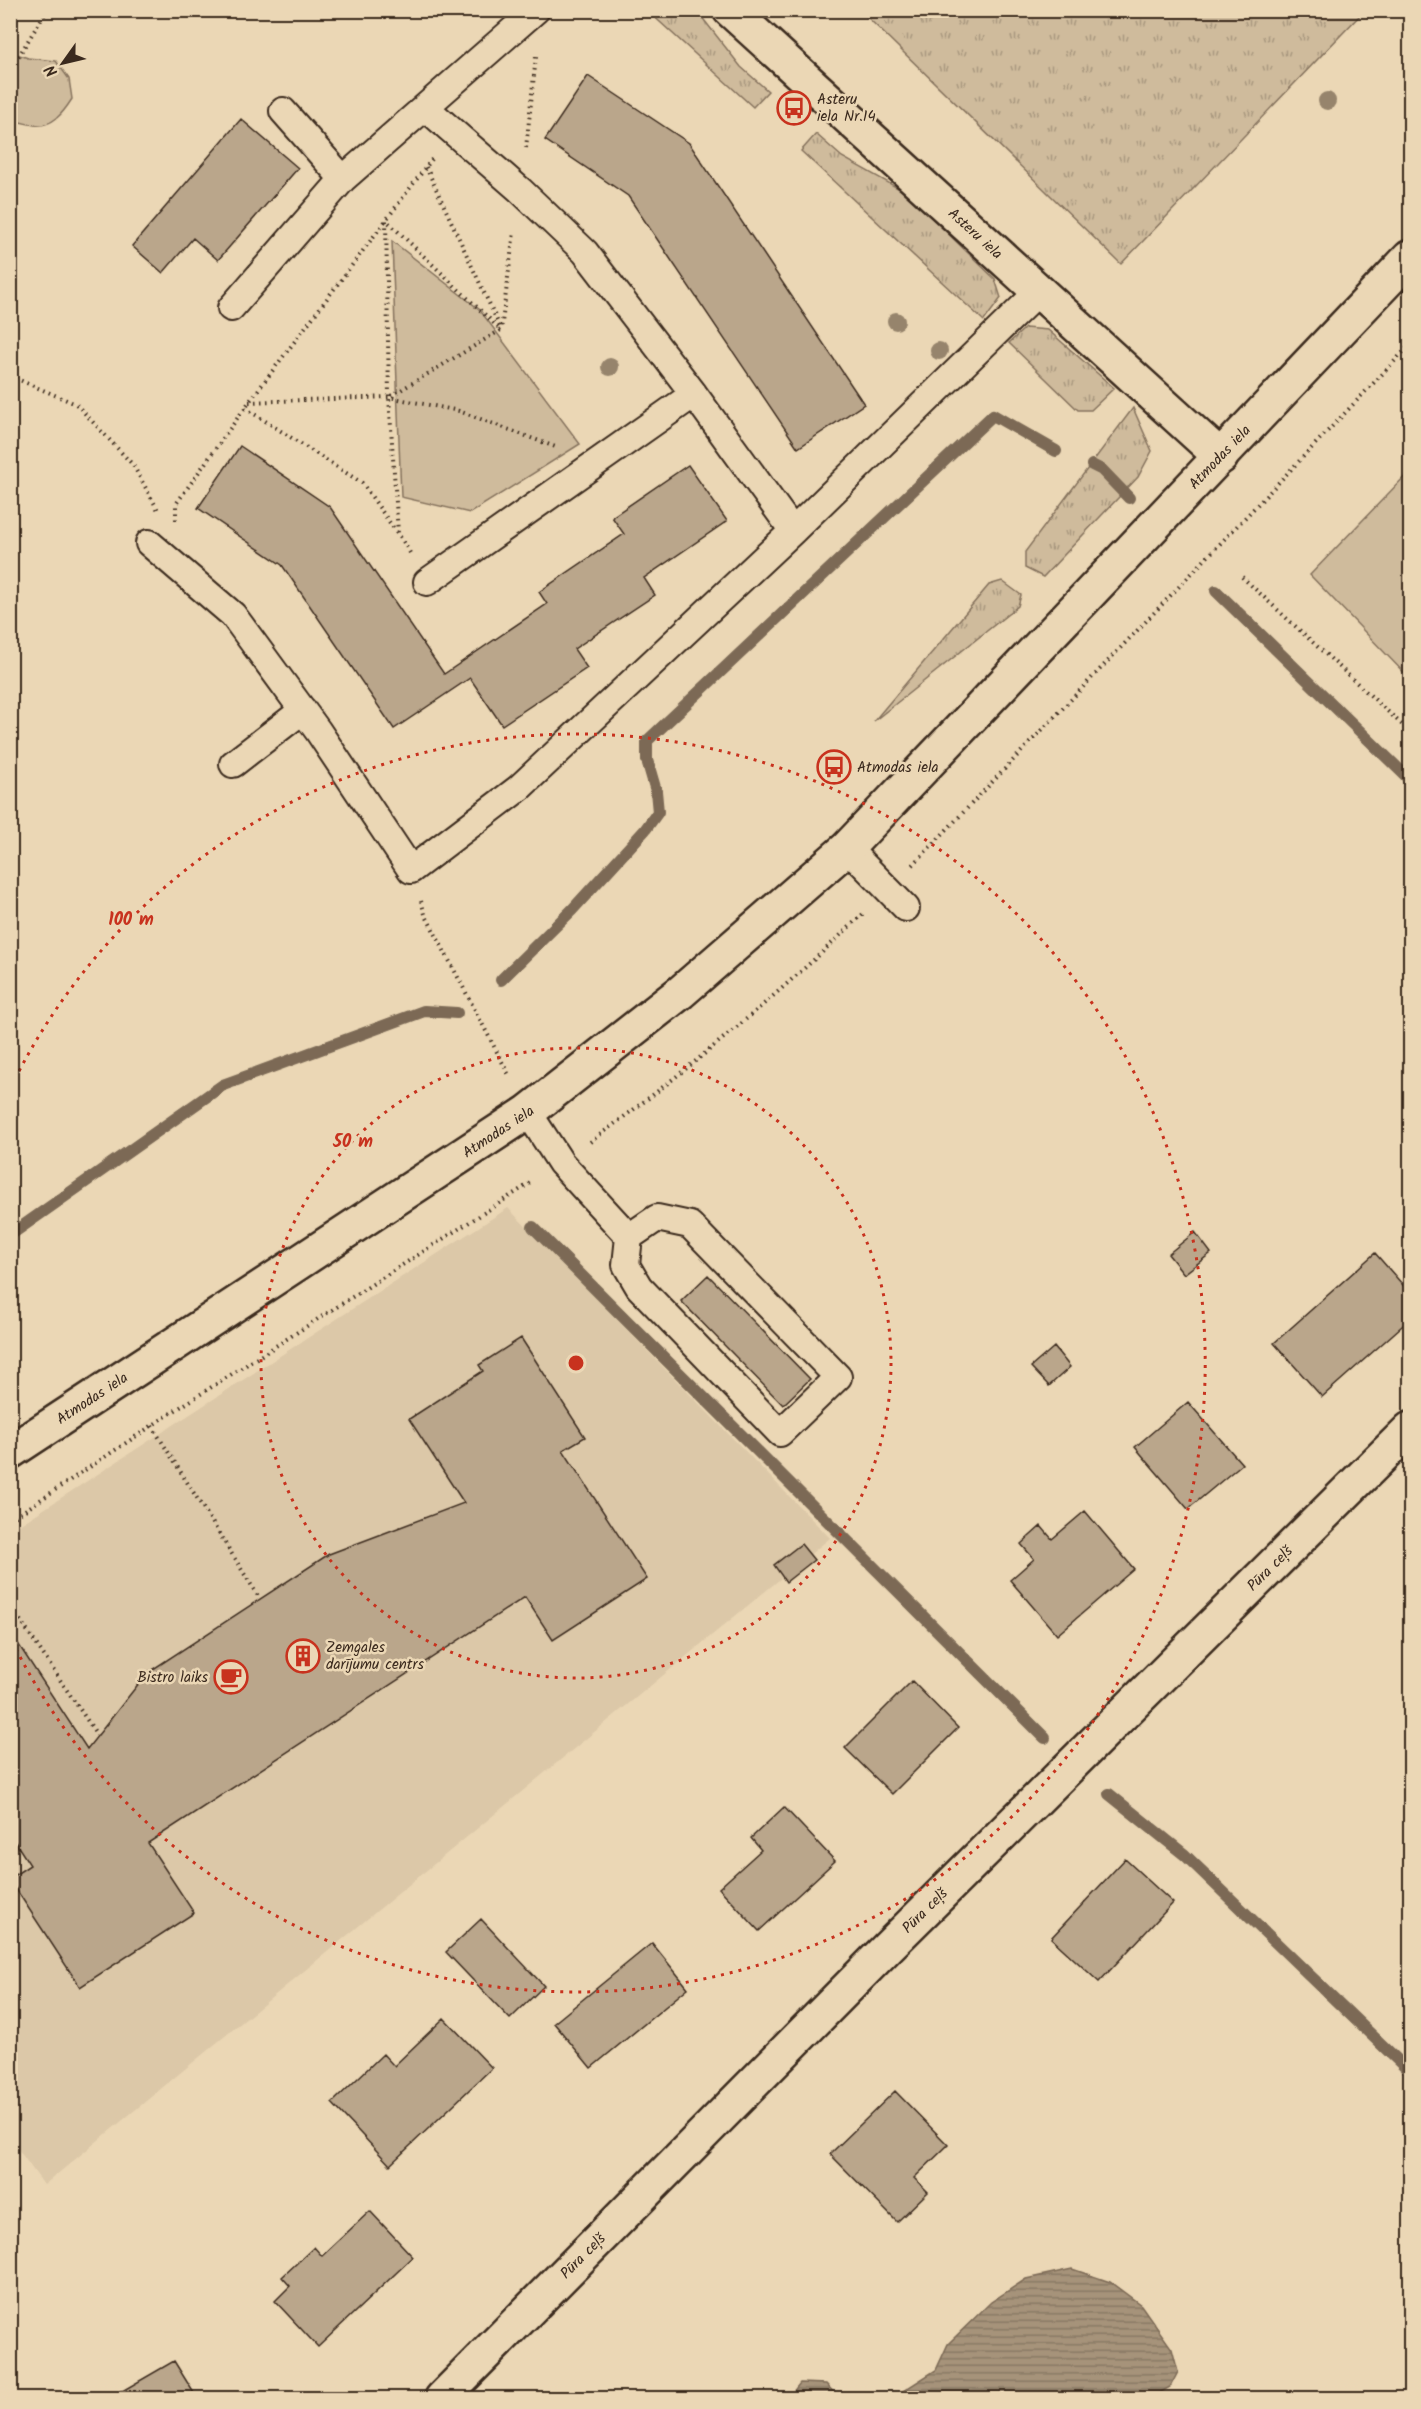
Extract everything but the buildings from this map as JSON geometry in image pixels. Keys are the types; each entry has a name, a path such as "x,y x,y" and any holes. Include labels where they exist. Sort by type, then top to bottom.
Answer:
{"street":[{"name":"Asteru iela","path":"747,16 1039,291 1221,457"},
{"name":"Atmodas iela","path":"10,1452 528,1112 681,992 847,848 1410,257"},
{"name":"Pūra ceļš","path":"442,2398 879,1956 1410,1429"}],"lane":[{"path":"231,308 343,179 536,10"},
{"path":"426,108 520,190 585,252 694,394 793,531"},
{"path":"283,111 343,179"},
{"path":"149,543 233,615 303,710 411,870 519,788 793,531 1039,291"},
{"path":"427,582 694,394"},
{"path":"233,764 303,710"},
{"path":"847,848 906,908"},
{"path":"528,1112 561,1163 629,1237 626,1265 639,1287 780,1433 838,1377 690,1225 657,1218 629,1237"}],"path":[{"path":"10,65 18,57 47,10"},
{"path":"176,523 176,504 249,402 440,148 457,136"},
{"path":"426,167 501,330"},
{"path":"501,330 520,190"},
{"path":"386,220 501,330"},
{"path":"386,220 389,397 398,533"},
{"path":"389,397 501,330"},
{"path":"1215,551 1410,345"},
{"path":"10,376 76,404 133,465 160,513"},
{"path":"249,402 389,397 459,411 573,454 590,468"},
{"path":"245,408 362,483 398,533 427,582"},
{"path":"1242,577 1410,732"},
{"path":"411,870 425,914 528,1112"},
{"path":"152,1426 260,1599"},
{"path":"10,1605 98,1735"}],"shaded area":[{"path":"508,1208 830,1538 44,2185 10,2138 10,1531"},
{"path":"1072,2269 1110,2282 1141,2305 1172,2349 1178,2372 1170,2387 1151,2398 892,2398 936,2370 948,2344 991,2302 1026,2279"},
{"path":"800,2383 826,2384 839,2398 788,2398"}],"green space":[{"path":"648,11 697,11 741,67 768,91 753,107"},
{"path":"861,11 1364,11 1121,264"},
{"path":"11,52 28,58 56,61 69,79 72,99 61,114 47,124 11,123"},
{"path":"816,134 842,157 905,192 995,279 1001,298 984,321 801,151"},
{"path":"392,241 479,309 580,444 470,513 401,497"},
{"path":"1025,328 1048,330 1114,388 1091,410 1078,410 1009,343"},
{"path":"1133,408 1152,451 1138,477 1043,577 1025,568 1025,552"},
{"path":"1410,471 1410,679 1310,575"},
{"path":"1002,581 1021,595 1018,606 874,721 989,585"}],"waterway":[{"path":"501,980 572,910 645,830 658,812 656,791 647,760 647,741 993,415 1056,451"},
{"path":"1092,465 1102,470 1129,498"},
{"path":"1216,591 1410,780"},
{"path":"10,1235 223,1085 424,1011 457,1013"},
{"path":"533,1227 1045,1738"},
{"path":"1109,1794 1185,1855 1410,2072"}],"place":[{"name":"Asteru iela Nr.14","path":"794,108"},
{"name":"Atmodas iela","path":"834,767"},
{"name":"Zemgales darījumu centrs","path":"303,1656"},
{"name":"Bistro laiks","path":"231,1677"}]}
